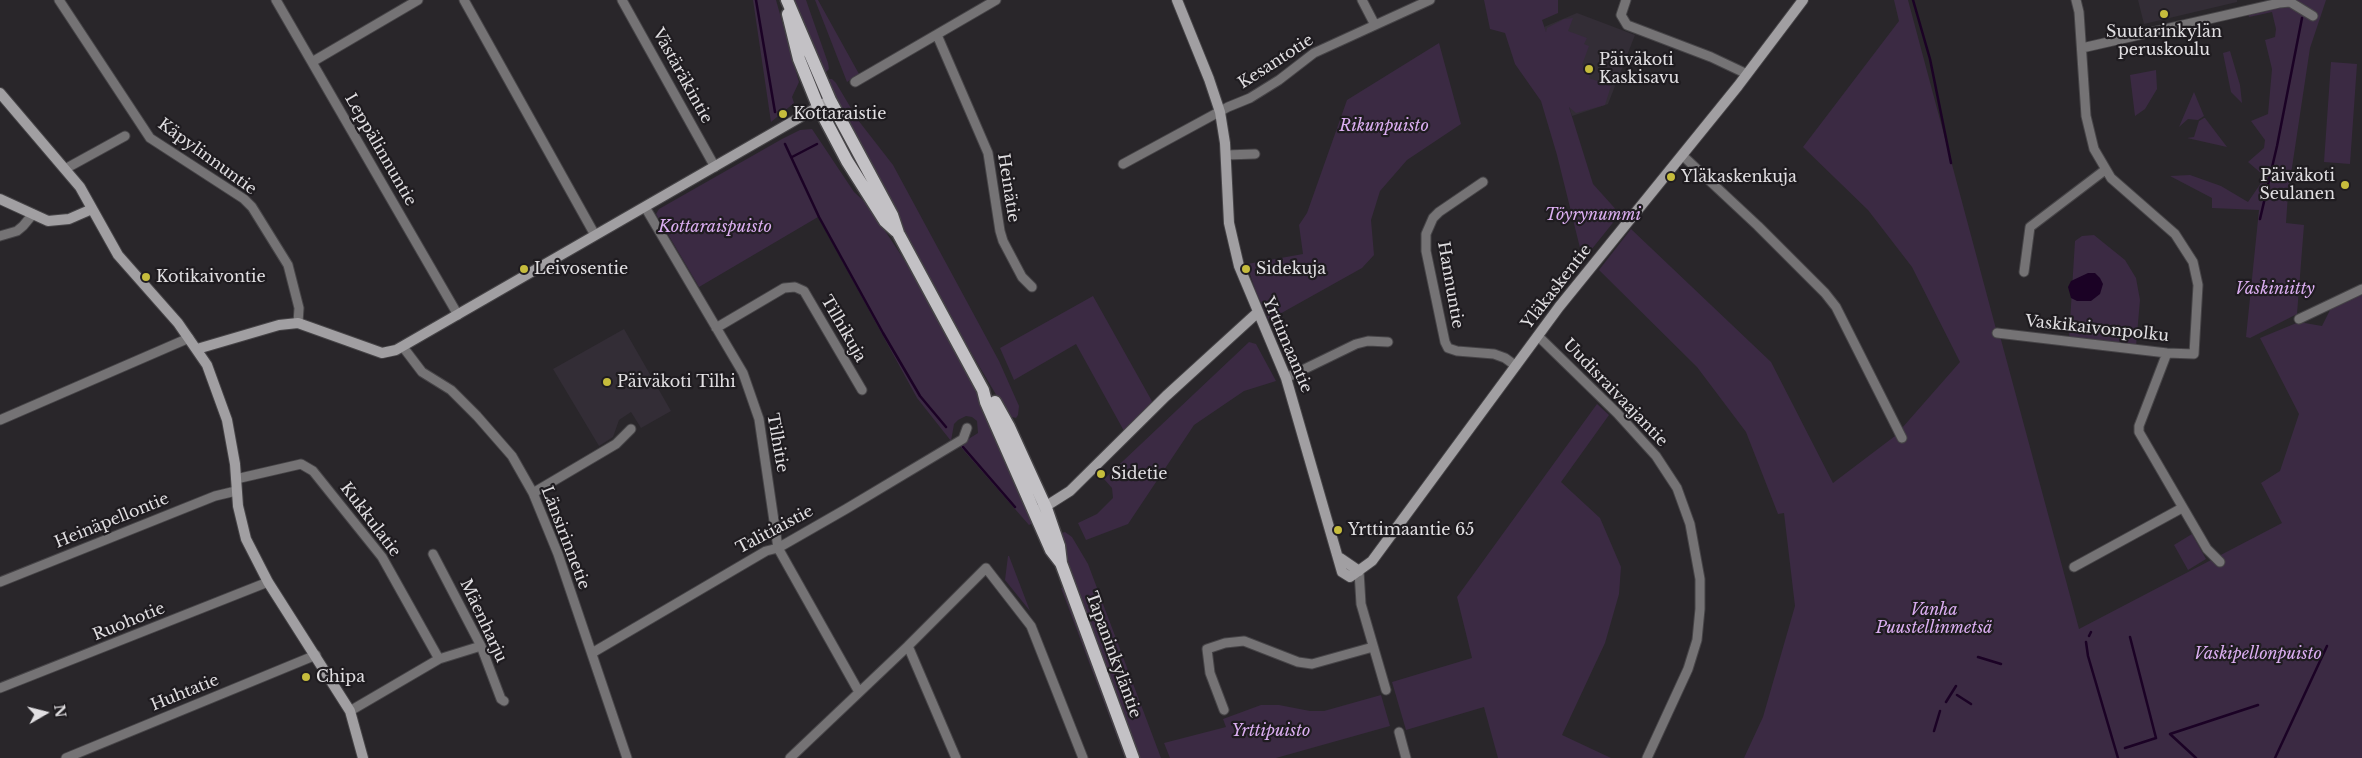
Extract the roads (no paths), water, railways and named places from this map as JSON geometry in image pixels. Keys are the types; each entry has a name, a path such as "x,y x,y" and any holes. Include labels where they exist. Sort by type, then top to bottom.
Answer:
{"main road":[{"name":"Tapaninkyläntie","path":"786,0 830,100 892,215 898,233 983,390 986,402 1041,510 1051,550 1061,563 1134,758"},
{"name":"Tapaninkyläntie","path":"786,0 799,59 818,106 847,161 885,221 898,233"}],"street":[{"name":"Käpylinnuntie","path":"59,0 150,138 244,199 252,207 288,265 299,308 298,323"},
{"name":"Leppälinnuntie","path":"276,0 458,315"},
{"path":"312,62 418,0"},
{"path":"464,0 595,235"},
{"name":"Västäräkintie","path":"622,0 715,167"},
{"path":"855,82 996,0"},
{"name":"Yrttimaantie","path":"1177,0 1209,79 1220,112 1226,155 1226,188 1232,237 1241,275 1286,378 1340,558 1342,572 1350,576 1359,571"},
{"path":"1362,0 1375,26"},
{"name":"Kesantotie","path":"1123,164 1250,98 1273,84 1314,53 1430,0"},
{"path":"1626,0 1622,18 1627,25 1711,57 1747,74"},
{"name":"Yläkaskentie","path":"1359,571 1372,561 1584,274 1747,74 1803,0"},
{"path":"2024,272 2030,227 2104,170 2094,149 2086,116 2079,12 2076,0"},
{"path":"2082,48 2279,3 2290,2 2313,16"},
{"name":"Heinätie","path":"937,35 988,153 1003,241 1022,277 1032,287"},
{"path":"0,93 80,187 118,255 163,304 197,349 212,378 227,420 236,479 236,491 246,538 268,582 350,711 363,758"},
{"path":"197,349 279,325 298,323 382,353 391,352 403,347 830,100"},
{"path":"65,169 125,136"},
{"path":"1226,155 1255,154"},
{"path":"1682,155 1747,215 1825,292 1836,307 1902,438"},
{"name":"Vaskikaivonpolku","path":"1997,333 2167,353 2194,354 2198,284 2193,262 2175,234 2125,192 2104,170"},
{"name":"Hannuntie","path":"1483,182 1433,218 1426,234 1426,251 1445,342 1448,348 1457,351 1494,354 1505,358 1516,366"},
{"path":"0,200 48,221 59,221 92,209"},
{"name":"Tilhitie","path":"645,207 743,373 759,419 778,548 859,692"},
{"path":"0,236 17,231 32,214"},
{"name":"Tilhikuja","path":"716,328 784,288 795,287 804,291 862,390"},
{"path":"2299,318 2362,289"},
{"path":"1041,510 1070,491 1166,396 1257,313"},
{"name":"Uudisraivaajantie","path":"1538,336 1617,412 1656,456 1677,488 1691,528 1700,579 1700,615 1697,640 1688,669 1647,758"},
{"path":"0,420 189,338"},
{"path":"1286,378 1356,344 1368,341 1388,342"},
{"name":"Länsirinnetie","path":"403,347 422,372 451,390 478,416 512,456 533,493 558,554 628,758"},
{"path":"2167,353 2139,426 2139,432 2207,549 2220,562"},
{"name":"Talitiaistie","path":"592,653 766,551 778,548 963,438 967,428"},
{"path":"533,493 616,444 630,429"},
{"name":"Kukkulatie","path":"236,479 301,464 313,471 382,557 439,659"},
{"name":"Heinäpellontie","path":"0,582 215,496 236,491"},
{"path":"2074,567 2182,508"},
{"name":"Mäenharju","path":"432,554 481,646 501,699 504,701"},
{"path":"790,758 908,646 986,568 1031,626 1083,758"},
{"path":"1359,571 1361,604 1386,690"},
{"name":"Ruohotie","path":"0,688 268,582"},
{"path":"1224,710 1210,673 1206,649 1224,643 1244,641 1298,662 1312,664 1373,647"},
{"path":"350,711 439,659 481,646"},
{"path":"908,646 956,758"},
{"name":"Huhtatie","path":"66,758 316,655"},
{"path":"1399,732 1406,758"},
{"path":"357,758 359,743"}],"waterway":[{"path":"756,0 775,112"},
{"path":"1913,0 1930,59 1951,163"},
{"path":"2260,219 2277,146 2302,18"},
{"path":"785,144 819,217 883,333 920,396 946,427"},
{"path":"792,157 817,144"},
{"path":"963,447 1015,507"},
{"path":"2089,636 2091,632"},
{"path":"2125,748 2156,738 2130,637"},
{"path":"2086,642 2088,656 2118,758"},
{"path":"2275,758 2327,646"},
{"path":"1978,657 2001,664"},
{"path":"1946,702 1956,686"},
{"path":"1957,695 1971,704"},
{"path":"2196,758 2170,734 2258,705"},
{"path":"1934,731 1940,711"}],"place":[{"name":"Suutarinkylän peruskoulu","path":"2164,14"},
{"name":"Päiväkoti Kaskisavu","path":"1589,69"},
{"name":"Kottaraistie","path":"783,114"},
{"name":"Yläkaskenkuja","path":"1671,177"},
{"name":"Päiväkoti Seulanen","path":"2345,185"},
{"name":"Leivosentie","path":"524,269"},
{"name":"Sidekuja","path":"1246,269"},
{"name":"Kotikaivontie","path":"146,277"},
{"name":"Päiväkoti Tilhi","path":"607,382"},
{"name":"Sidetie","path":"1101,474"},
{"name":"Yrttimaantie 65","path":"1338,530"},
{"name":"Chipa","path":"306,677"}],"park label":[{"name":"Rikunpuisto","path":"1384,126"},
{"name":"Töyrynummi","path":"1593,215"},
{"name":"Kottaraispuisto","path":"715,227"},
{"name":"Vaskiniitty","path":"2275,289"},
{"name":"Vanha Puustellinmetsä","path":"1934,619"},
{"name":"Vaskipellonpuisto","path":"2258,654"},
{"name":"Yrttipuisto","path":"1271,731"}]}
